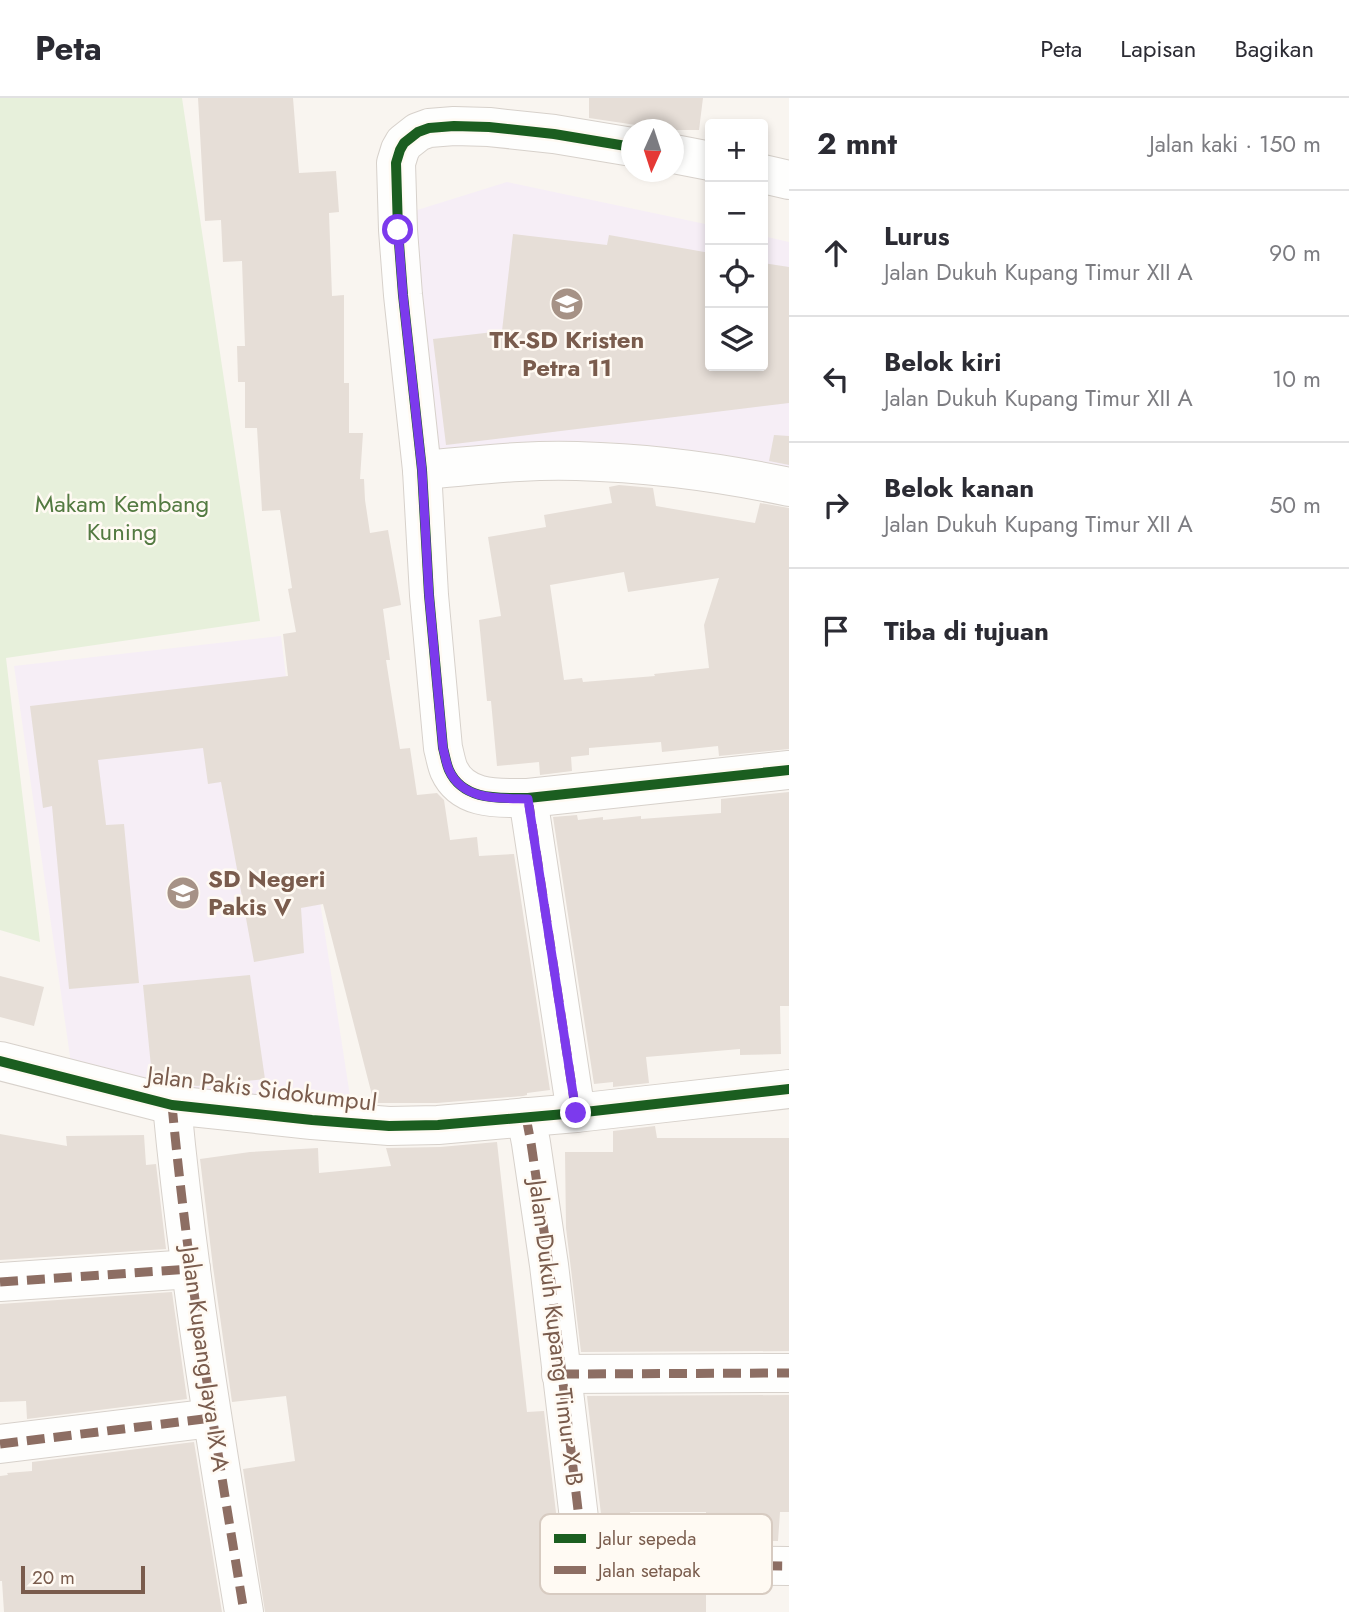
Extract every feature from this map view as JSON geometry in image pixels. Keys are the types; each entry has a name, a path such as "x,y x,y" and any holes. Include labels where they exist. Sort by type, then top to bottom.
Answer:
{"street":[{"path":"621,145 554,134 454,126 429,128 418,132 404,143 396,163 403,295 422,470 429,595 443,748 456,782 467,790 483,796 528,799 789,770"},
{"path":"684,156 705,160"},
{"path":"768,175 789,180"},
{"path":"422,470 504,463 575,461 667,467 789,487"},
{"path":"528,799 576,1113"},
{"name":"Jalan Pakis Sidokumpul","path":"0,1061 172,1105 388,1126 438,1125 576,1113 789,1089"},
{"name":"Jalan Kupang Jaya IX A","path":"172,1105 212,1418 244,1612"},
{"name":"Jalan Dukuh Kupang Timur X B","path":"526,1117 549,1265 578,1514"},
{"path":"0,1282 191,1269"},
{"path":"561,1374 789,1373"},
{"path":"0,1444 212,1418"}],"shaded area":[{"name":"TK-SD Kristen Petra 11","path":"507,182 705,224 705,371 768,371 768,237 789,242 789,474 610,442 440,464 414,211"},
{"name":"SD Negeri Pakis V","path":"281,636 352,1109 75,1091 14,666"}],"green space":[{"name":"Makam Kembang Kuning","path":"0,98 182,98 260,621 6,658 40,942 0,930"}],"building":[{"path":"198,98 293,98 299,173 336,171 339,212 329,213 332,296 344,295 344,383 349,383 349,433 363,433 360,479 364,479 370,533 388,530 401,605 383,609 390,660 386,660 400,749 410,748 417,795 437,793 444,800 450,840 477,837 479,856 514,854 550,1090 523,1096 437,1103 374,1103 323,904 301,908 304,953 254,962 221,782 208,784 203,748 98,760 106,825 124,824 139,983 69,989 52,806 43,808 30,706 288,676 283,634 296,632 288,589 292,588 280,510 262,511 257,428 245,428 245,382 238,382 237,346 245,346 242,261 223,262 221,220 205,221"},
{"path":"589,98 703,98 699,130 684,130 684,119 621,119 621,123 589,118"},
{"path":"513,234 607,245 609,235 705,252 705,371 768,371 768,264 789,267 789,403 446,445 433,339 502,331"},
{"path":"774,435 789,436 789,465 769,461"},
{"path":"619,485 653,488 656,506 755,523 760,503 789,508 789,749 719,756 718,746 662,752 661,742 589,748 589,755 571,757 572,771 540,775 539,762 497,766 479,620 501,616 488,537 546,527 544,515 612,503 609,487","holes":["624,572 628,592 719,578 704,625 709,668 583,682 582,678 564,680 550,585"]},
{"path":"789,792 789,1006 780,1006 781,1054 740,1055 740,1049 646,1057 649,1083 613,1087 613,1082 594,1084 553,817 577,815 578,820 603,817 603,820 721,813 721,799"},
{"path":"250,975 265,1079 197,1086 152,1077 143,985"},
{"path":"0,976 44,987 34,1026 0,1017"},
{"path":"655,1126 657,1138 789,1138 789,1351 581,1352 566,1228 565,1152 613,1152 613,1131"},
{"path":"0,1134 67,1146 66,1136 144,1135 146,1165 156,1164 166,1249 0,1260"},
{"path":"497,1142 527,1412 544,1411 556,1514 540,1514 540,1594 706,1594 706,1612 265,1612 243,1469 295,1461 286,1396 232,1402 200,1159 250,1152 318,1148 319,1173 391,1166 386,1148"},
{"path":"172,1292 187,1399 27,1419 26,1401 0,1402 0,1304"},
{"path":"789,1395 789,1512 780,1512 778,1541 772,1541 772,1514 601,1514 587,1396"},
{"path":"194,1442 222,1612 4,1612 0,1581 0,1476 32,1471 32,1462"}],"marked path":[{"path":"528,798 576,1113"},
{"path":"172,1105 194,1296 244,1612"},
{"path":"526,1117 549,1265 579,1514"},
{"path":"0,1282 191,1269"},
{"path":"561,1374 789,1373"},
{"path":"0,1444 212,1418"},
{"path":"772,1566 789,1566"}],"cycle path":[{"path":"621,145 554,134 454,126 429,128 418,132 404,143 396,163 403,295 422,470 429,595 446,762 455,780 463,787 483,796 505,798 528,798 789,770"},
{"path":"0,1061 172,1105 389,1126 438,1125 576,1113 789,1089"}],"place":[{"name":"TK-SD Kristen Petra 11","path":"567,304"},
{"name":"SD Negeri Pakis V","path":"183,893"}],"route":[{"path":"398,230 422,470 429,595 443,748 456,782 467,790 483,796 528,799 576,1113"}]}
